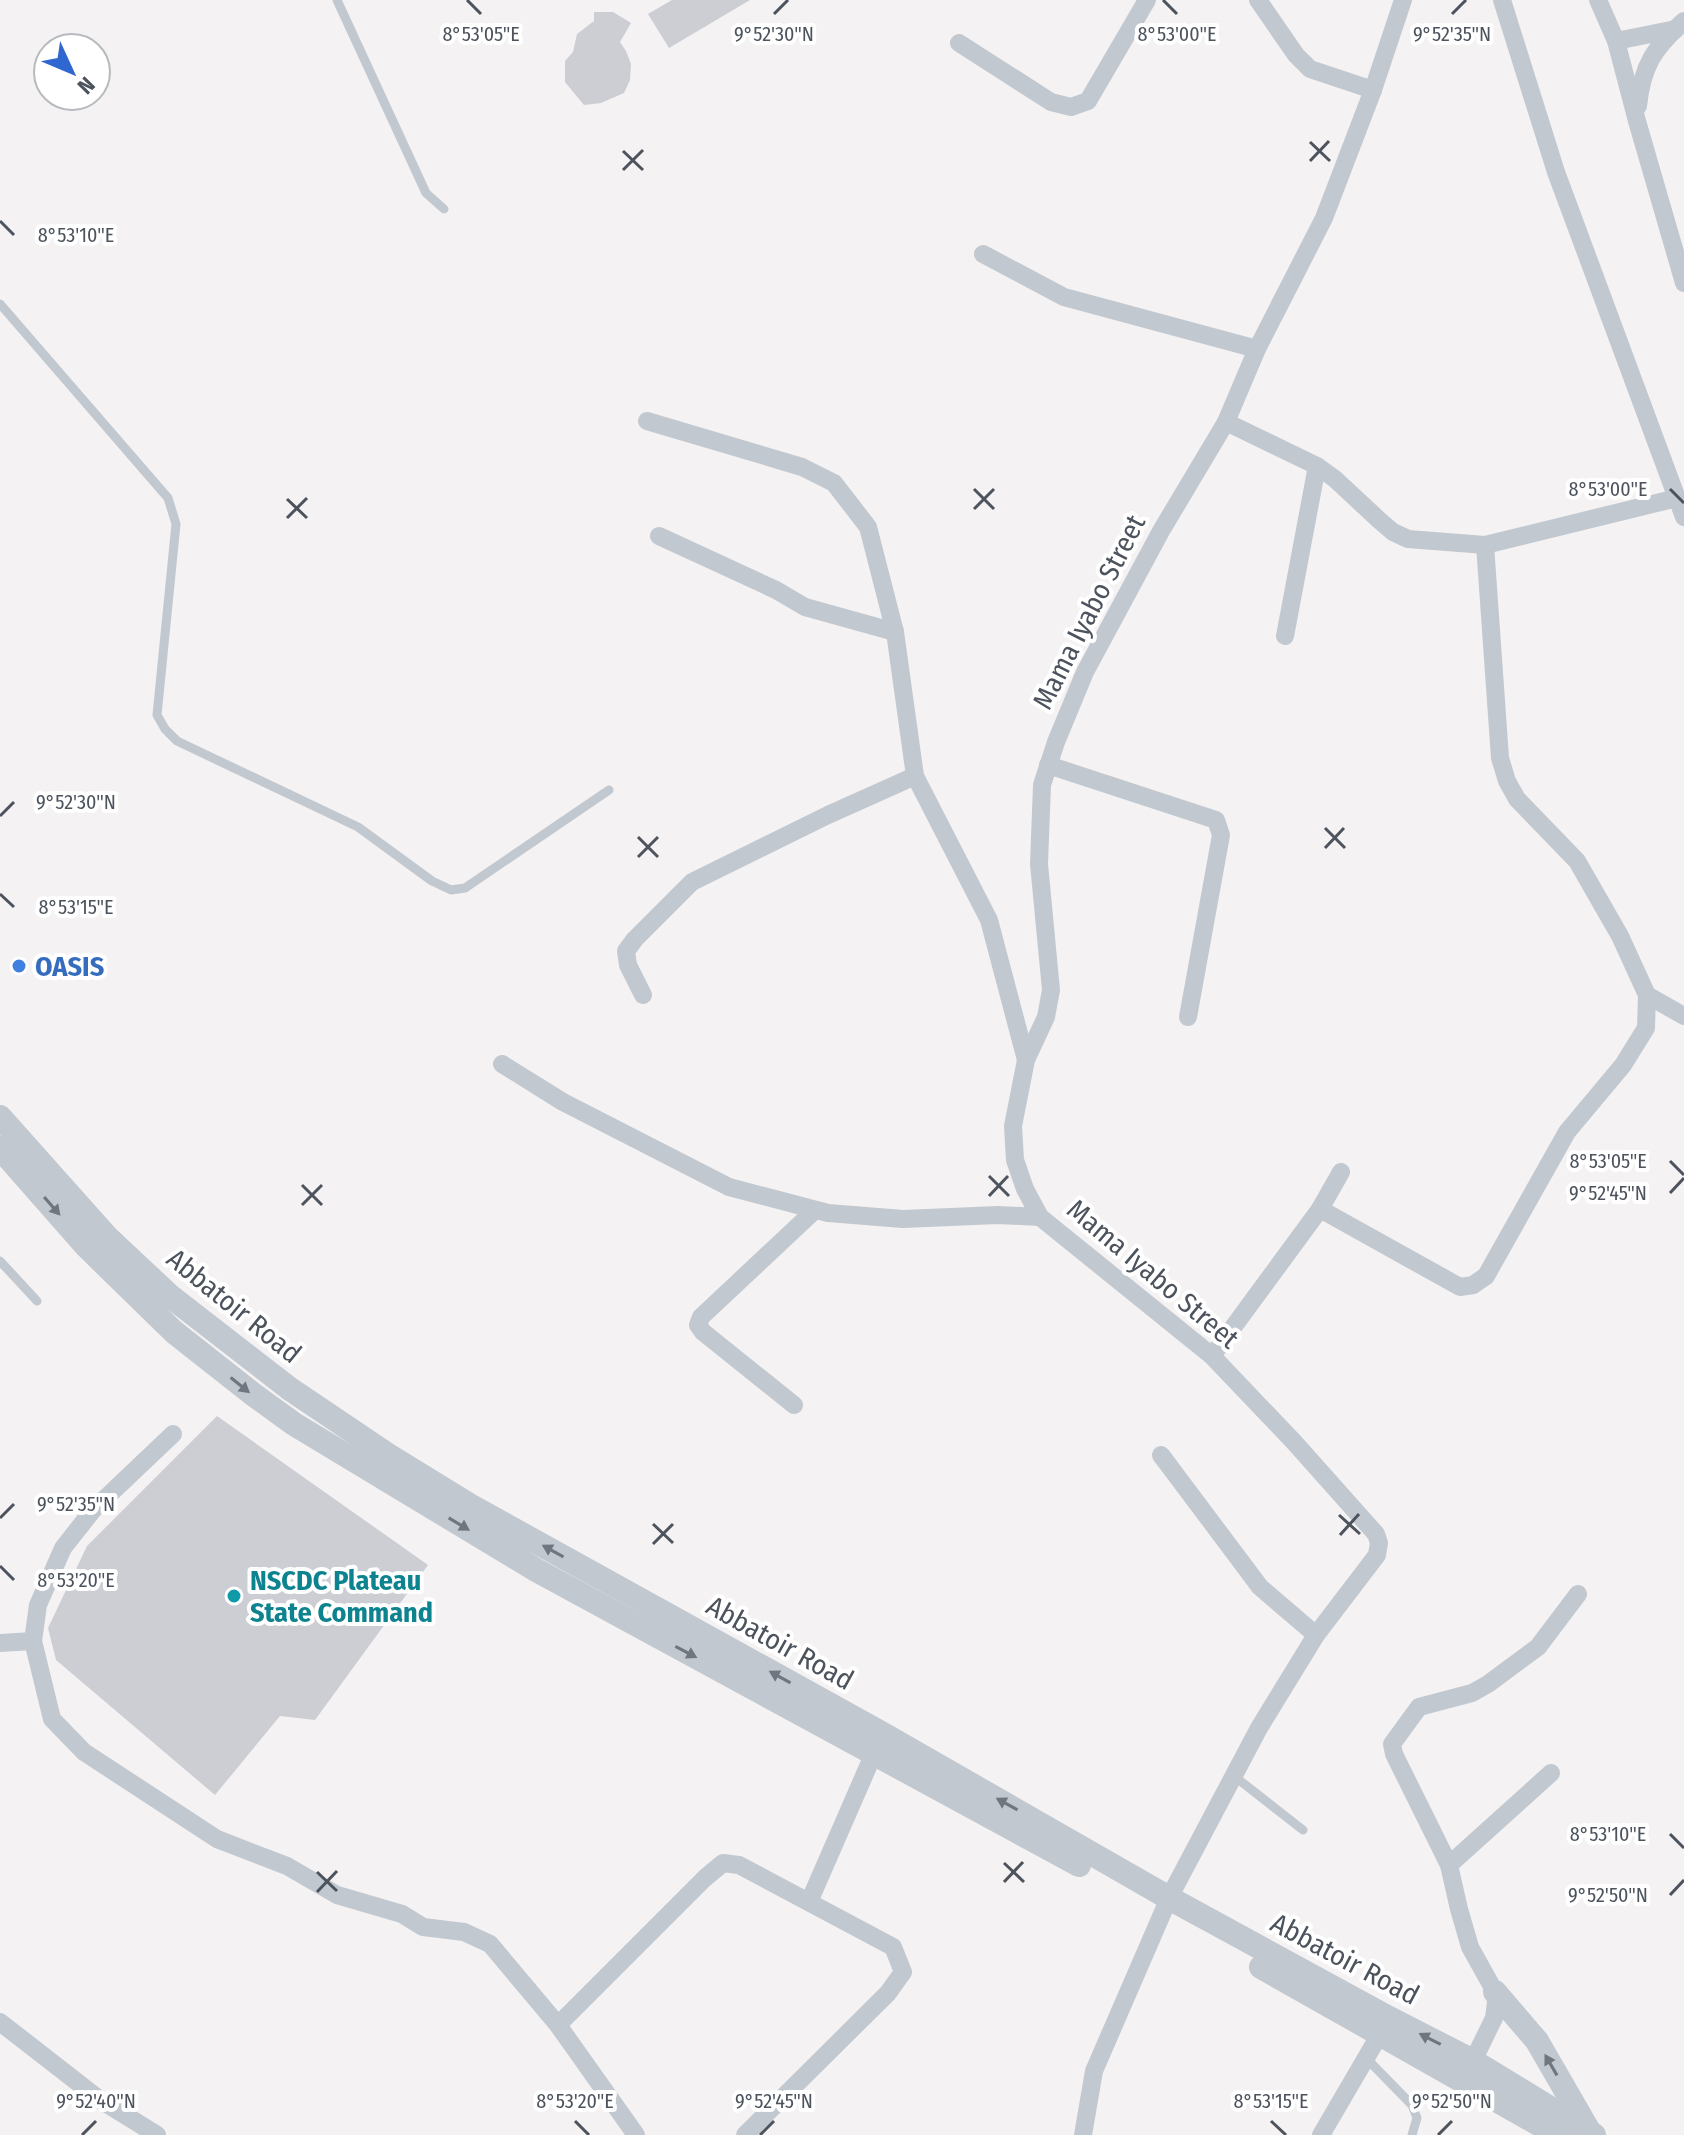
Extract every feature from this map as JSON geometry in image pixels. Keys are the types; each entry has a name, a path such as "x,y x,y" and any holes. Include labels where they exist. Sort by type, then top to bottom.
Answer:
{"street":[{"path":"959,43 1051,102 1071,107 1088,101 1147,0"},
{"path":"1258,0 1296,55 1310,69 1373,90"},
{"name":"Mama Iyabo Street","path":"1083,2135 1094,2071 1166,1904 1259,1728 1316,1635 1377,1555 1379,1543 1376,1534 1294,1442 1212,1356 1040,1217 1025,1189 1015,1160 1013,1126 1026,1060 1046,1017 1051,990 1039,864 1042,785 1085,672 1161,531 1226,422 1257,349 1324,218 1373,90 1403,0"},
{"path":"1502,0 1556,172 1684,517"},
{"path":"1598,0 1616,41 1684,283"},
{"path":"1616,41 1680,25"},
{"path":"1637,121 1641,83 1652,56 1680,25"},
{"path":"983,254 1064,297 1257,349"},
{"path":"647,421 802,467 834,483 868,527 895,632 915,776 989,920 1026,1060"},
{"path":"1226,422 1317,466 1393,532 1408,539 1485,545 1677,498"},
{"path":"1285,636 1317,466"},
{"path":"659,536 776,590 805,607 895,632"},
{"path":"1320,1209 1460,1287 1473,1285 1486,1276 1567,1132 1623,1065 1646,1028 1647,995 1620,936 1577,861 1517,799 1507,781 1500,758 1485,545"},
{"path":"1048,765 1216,820 1221,835 1188,1017"},
{"path":"643,995 628,965 626,951 692,882 915,776"},
{"path":"1647,995 1684,1016"},
{"path":"502,1064 563,1102 729,1187 814,1211 903,1219 998,1215 1040,1217"},
{"name":"Abbatoir Road","path":"0,1117 107,1237 170,1296 290,1389 388,1455 471,1506 896,1742 1380,2034 1558,2135"},
{"name":"Abbatoir Road","path":"0,1148 87,1247 174,1332 284,1417 536,1570 874,1753 1473,2061 1592,2134"},
{"path":"1212,1356 1320,1209 1341,1172"},
{"path":"794,1405 698,1325 701,1317 814,1211"},
{"path":"173,1434 93,1510 63,1548 38,1605 33,1641 52,1719 84,1752 217,1839 287,1866 337,1895 402,1914 423,1927 464,1932 490,1944 558,2025 636,2135"},
{"path":"1161,1455 1260,1587 1316,1635"},
{"path":"1578,1594 1538,1647 1480,1689 1419,1707 1392,1744 1394,1754 1449,1865 1470,1947 1495,1992 1537,2041 1592,2134"},
{"path":"0,1643 33,1641"},
{"path":"809,1902 874,1753"},
{"path":"1449,1865 1551,1773"},
{"path":"558,2025 723,1863 739,1865 893,1947 903,1972 888,1993 745,2135"},
{"path":"1473,2061 1494,2018 1495,1992"},
{"path":"0,2022 99,2099 157,2135"},
{"path":"1321,2135 1380,2034"}],"lane":[{"path":"337,0 426,193 444,209"},
{"path":"0,304 168,498 176,524 157,715 177,741 358,827 432,881 451,890 465,888 609,790"},
{"path":"0,1261 37,1301"},
{"path":"1234,1776 1303,1830"},
{"path":"1366,2058 1412,2105 1417,2118 1412,2135"}],"building":[{"path":"672,0 750,0 669,48 648,14"},
{"path":"594,12 613,12 631,23 620,42 631,64 630,80 624,93 601,103 584,105 565,82 565,61 573,52 577,34 594,21"},
{"name":"NSCDC Plateau State Command","path":"217,1416 428,1565 315,1720 280,1716 215,1795 56,1660 48,1628 87,1546"}],"place":[{"name":"OASIS","path":"19,966"},
{"name":"NSCDC Plateau State Command","path":"234,1596"}]}
